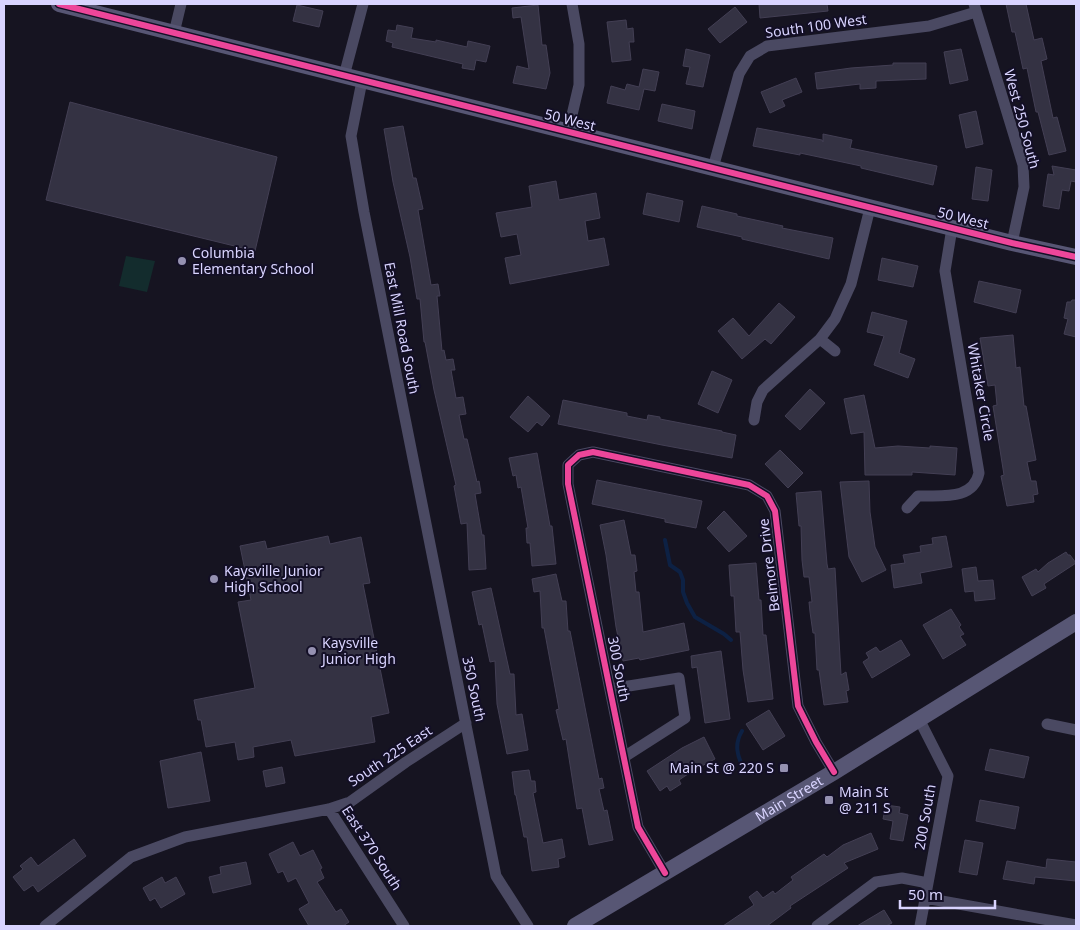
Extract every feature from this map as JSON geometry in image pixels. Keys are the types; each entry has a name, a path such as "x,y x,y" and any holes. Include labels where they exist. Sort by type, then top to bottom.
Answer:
{"street":[{"name":"50 West","path":"59,4 870,208 1076,257"},
{"path":"174,33 181,4"},
{"path":"344,76 363,4"},
{"path":"568,132 579,85 579,44 572,4"},
{"name":"South 100 West","path":"713,168 739,74 750,56 767,46 930,26 975,8"},
{"name":"West 250 South","path":"975,8 1022,165 1024,188 1012,243"},
{"name":"East Mill Road South","path":"362,81 351,136 364,212 411,449"},
{"path":"754,420 757,402 763,390 820,339 835,319 851,284 870,208"},
{"name":"Whitaker Circle","path":"907,508 918,496 964,493 972,488 980,474 946,271 952,228"},
{"path":"820,339 835,351"},
{"name":"350 South","path":"411,449 496,876 528,926"},
{"name":"Belmore Drive","path":"568,465 579,455 593,452 749,485 767,496 775,511 798,706 834,772"},
{"name":"300 South","path":"568,465 568,484 638,827 665,872"},
{"name":"Main Street","path":"575,926 834,772 1076,622"},
{"path":"610,689 679,678 685,718 624,757"},
{"name":"200 South","path":"919,719 948,776 920,926"},
{"name":"South 225 East","path":"329,809 350,802 406,762 466,723"},
{"path":"1047,724 1076,730"},
{"name":"East 370 South","path":"45,926 132,858 185,837 329,809 404,926"},
{"path":"816,926 876,882 902,878 928,883"},
{"path":"925,898 1076,925"}],"green space":[{"path":"126,256 155,261 147,292 119,286"}],"building":[{"path":"759,4 827,4 828,11 760,18"},
{"path":"1006,4 1026,4 1034,40 1042,38 1047,59 1041,61 1053,118 1057,117 1066,151 1049,155 1038,112 1036,112 1027,68 1023,69 1015,32 1012,32"},
{"path":"297,5 323,11 319,27 293,21"},
{"path":"538,5 542,45 546,45 550,73 546,89 513,83 517,66 529,69 521,17 513,18 512,8"},
{"path":"735,7 747,22 720,43 708,29"},
{"path":"626,20 627,29 633,28 634,42 629,42 631,60 612,62 607,22"},
{"path":"397,25 413,28 411,38 436,42 436,40 467,47 468,41 490,46 486,62 476,60 474,70 462,68 463,64 392,47 393,43 386,41 388,30 396,31"},
{"path":"686,49 710,55 703,87 686,84 690,67 683,66"},
{"path":"961,49 968,80 950,84 944,52"},
{"path":"893,63 926,63 926,79 876,81 876,88 860,89 860,84 817,89 815,73 893,65"},
{"path":"643,69 659,72 655,91 644,89 639,110 607,103 611,86 625,90 627,84 639,87"},
{"path":"796,78 802,92 782,100 785,106 770,113 761,92"},
{"path":"70,102 277,157 255,251 46,200"},
{"path":"662,104 695,111 692,129 658,121"},
{"path":"976,111 983,144 966,148 959,115"},
{"path":"403,126 413,178 416,178 423,209 418,210 431,285 438,284 440,296 437,296 442,351 444,350 446,360 453,359 455,370 451,370 456,398 463,397 466,414 459,415 464,439 467,439 477,482 479,481 481,493 475,494 482,535 484,535 486,569 469,570 467,523 461,524 454,486 456,485 424,342 420,299 417,299 410,257 393,182 384,129"},
{"path":"757,128 822,140 823,142 823,134 852,140 850,148 937,166 933,185 861,168 861,166 800,153 800,155 753,146"},
{"path":"1052,166 1076,170 1076,182 1071,181 1069,191 1062,190 1059,209 1043,206 1048,174 1054,175"},
{"path":"976,167 992,170 988,201 972,199"},
{"path":"556,181 559,200 596,193 600,218 585,221 588,241 604,238 609,265 510,284 505,258 521,255 517,234 501,237 496,213 532,207 529,186"},
{"path":"647,193 683,201 679,222 643,214"},
{"path":"702,206 783,226 782,228 833,238 829,259 697,227"},
{"path":"882,258 918,266 913,287 878,280"},
{"path":"979,281 1021,290 1016,313 974,302"},
{"path":"1076,300 1076,337 1064,334 1068,319 1064,318 1067,302"},
{"path":"779,303 795,317 771,344 765,339 742,359 718,331 733,318 749,336"},
{"path":"872,312 907,321 899,353 915,359 908,378 874,365 884,336 867,332"},
{"path":"1013,335 1016,368 1020,367 1024,406 1026,406 1036,460 1027,462 1031,481 1036,481 1038,494 1033,495 1034,502 1007,506 1001,476 1004,475 993,406 997,405 995,385 988,386 980,338"},
{"path":"712,371 732,380 718,413 698,404"},
{"path":"810,389 825,403 800,430 785,416"},
{"path":"864,395 875,448 898,446 930,448 930,446 957,448 955,475 912,472 912,475 865,475 864,432 851,434 844,399"},
{"path":"528,396 550,416 542,426 537,422 528,432 510,417"},
{"path":"563,400 627,413 627,416 647,420 648,415 660,417 660,419 736,435 732,458 558,424"},
{"path":"780,450 803,473 788,488 765,464"},
{"path":"537,453 550,526 552,526 556,564 532,566 530,543 527,543 526,528 528,528 521,487 518,488 516,475 513,476 509,458"},
{"path":"597,480 702,501 696,528 665,522 665,519 592,504"},
{"path":"869,481 870,512 875,547 886,570 862,582 849,557 840,482"},
{"path":"821,491 827,564 828,569 835,568 841,675 846,672 849,690 846,691 848,702 824,705 819,670 817,670 815,633 813,633 810,612 809,602 812,602 809,577 804,577 801,526 799,526 796,493"},
{"path":"724,511 747,536 729,552 707,528"},
{"path":"624,520 631,555 635,555 637,571 634,572 636,592 639,592 643,632 684,623 689,650 640,660 639,658 623,661 600,525"},
{"name":"Kaysville Junior High","path":"328,536 330,544 361,537 370,583 363,584 389,713 371,717 375,742 295,756 291,740 253,747 254,757 238,760 235,742 206,747 201,720 198,720 194,700 255,688 238,602 251,600 240,546 265,541 267,549"},
{"path":"946,536 952,567 920,573 922,583 894,588 891,565 905,563 903,555 921,552 920,546 933,544 932,538"},
{"path":"1066,552 1076,563 1044,584 1046,588 1032,596 1022,577 1036,569 1038,572 1048,563"},
{"path":"756,563 763,635 766,635 773,699 748,702 740,632 736,632 734,596 731,596 729,565"},
{"path":"976,567 978,581 993,580 995,599 975,601 974,591 965,592 962,569"},
{"path":"556,574 562,601 566,601 568,631 570,631 599,779 602,778 604,788 599,789 604,811 607,810 613,840 589,845 582,808 577,809 566,739 563,740 556,710 559,709 544,628 542,628 540,591 534,592 532,579"},
{"path":"491,588 510,674 514,674 516,715 522,714 528,750 507,754 497,704 495,661 490,662 482,624 479,625 472,592"},
{"path":"951,609 961,625 959,627 964,634 960,636 966,645 943,659 923,625"},
{"path":"901,640 910,655 872,678 863,662 869,658 866,653 876,647 880,652"},
{"path":"721,651 730,719 705,723 697,667 692,668 691,656"},
{"path":"769,710 785,736 763,750 746,724"},
{"path":"704,737 715,759 679,780 681,784 670,791 667,786 660,791 647,771 682,748"},
{"path":"990,749 1029,757 1024,778 985,770"},
{"path":"201,752 210,801 168,808 160,761"},
{"path":"282,767 285,783 266,787 263,771"},
{"path":"529,770 531,781 535,781 536,792 533,793 543,843 562,839 565,857 558,859 559,867 532,871 527,837 524,837 512,772"},
{"path":"980,800 1019,807 1015,829 976,821"},
{"path":"886,805 900,807 899,813 908,815 903,841 890,839 893,821 883,819"},
{"path":"871,833 878,849 844,863 848,868 790,906 791,908 767,926 723,926 754,905 749,897 757,891 763,898 773,891 775,894 793,880 791,877 824,854 827,857 843,845"},
{"path":"74,839 86,856 38,892 33,885 24,891 13,877 23,869 20,866 31,857 38,866"},
{"path":"965,840 983,843 977,875 959,872"},
{"path":"293,842 300,856 313,850 322,868 320,869 324,878 317,882 336,912 341,909 349,922 343,926 309,926 299,909 309,903 296,878 288,882 283,871 278,873 269,854"},
{"path":"1047,859 1076,862 1076,881 1035,877 1034,884 1003,879 1007,861 1046,868"},
{"path":"246,862 251,884 213,893 209,877 221,874 220,867"},
{"path":"162,877 165,883 176,877 185,894 161,908 155,898 150,901 143,888"},
{"path":"884,910 892,923 886,926 857,926"}],"waterway":[{"path":"665,540 670,565 680,572 683,580 683,592 695,617 731,640"},
{"path":"742,731 737,750 744,769"}],"cycle path":[{"path":"59,4 1012,243 1076,257"},
{"path":"665,873 638,827 568,484 568,465 579,455 593,452 749,485 767,496 775,511 798,706 834,772"}],"place":[{"name":"Columbia Elementary School","path":"182,261"},
{"name":"Kaysville Junior High School","path":"214,579"},
{"name":"Kaysville Junior High","path":"312,651"},
{"name":"Main St @ 220 S","path":"784,768"},
{"name":"Main St @ 211 S","path":"829,800"}]}
